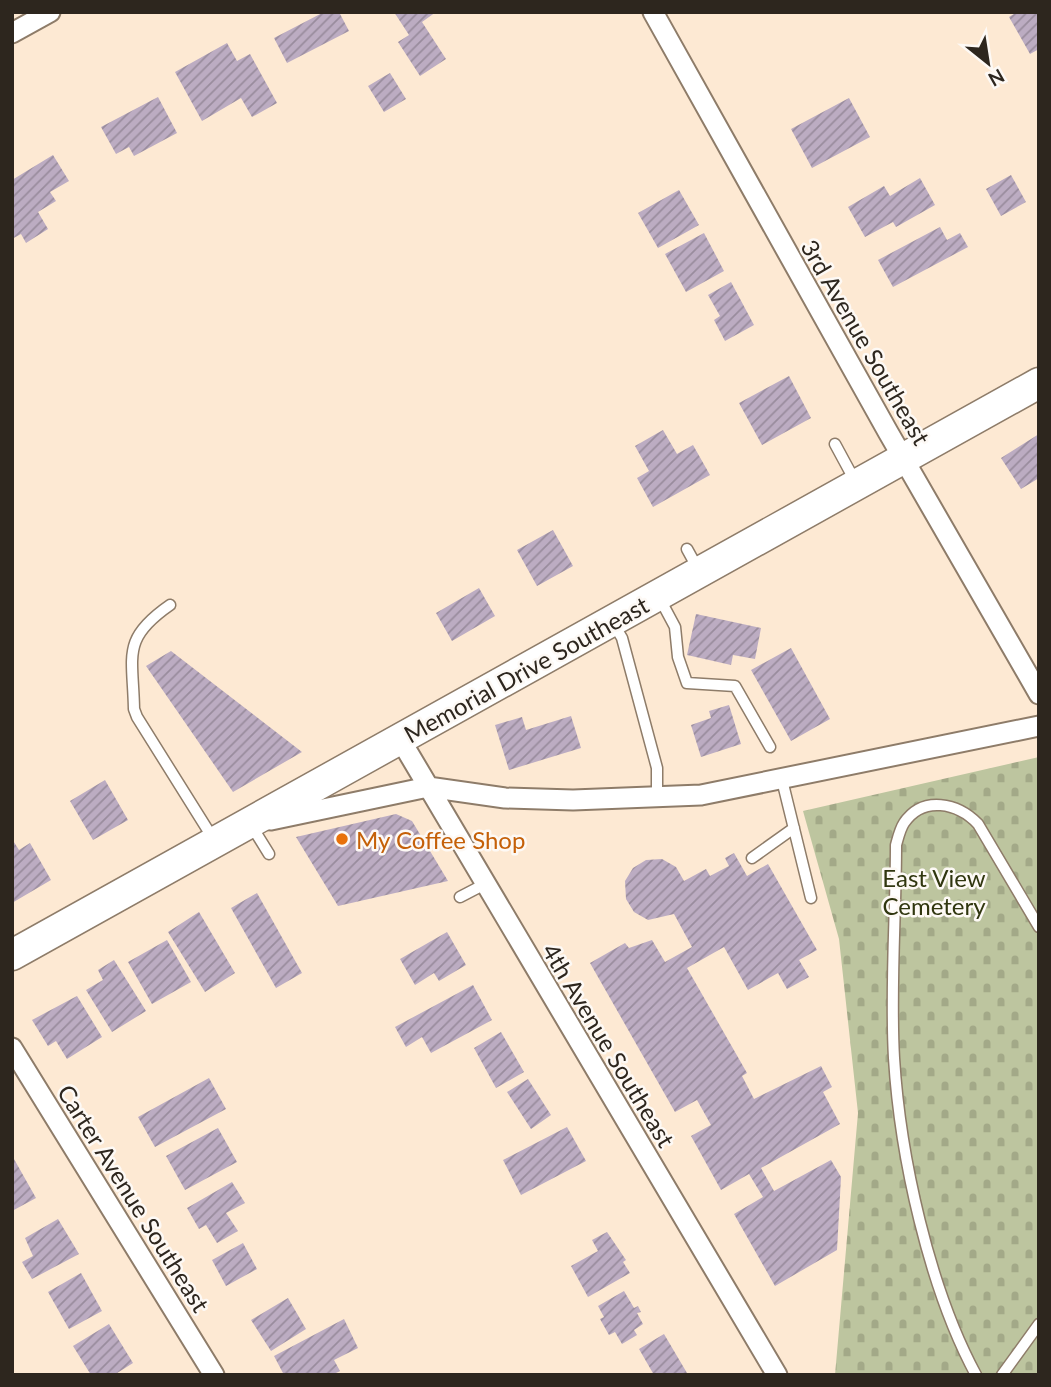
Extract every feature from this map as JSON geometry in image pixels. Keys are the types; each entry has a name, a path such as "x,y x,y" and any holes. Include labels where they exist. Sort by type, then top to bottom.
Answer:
{"main road":[{"name":"Memorial Drive Southeast","path":"12,955 658,596 693,561 857,485 1039,383"}],"street":[{"path":"12,33 50,12"},
{"name":"3rd Avenue Southeast","path":"653,12 1039,694"},
{"path":"250,824 428,787 505,798 573,800 701,795 1039,726"},
{"name":"4th Avenue Southeast","path":"400,739 776,1375"},
{"name":"Carter Avenue Southeast","path":"12,1048 209,1373"}],"lane":[{"path":"835,444 857,485"},
{"path":"658,596 675,627 678,657 687,683 735,686 770,747"},
{"path":"170,605 144,623 137,636 133,650 134,709 136,718 216,843"},
{"path":"612,621 622,638 657,768 657,797"},
{"path":"782,780 811,898"},
{"path":"976,1375 942,1292 926,1236 901,1123 894,1056 896,845 904,823 919,810 932,805 948,804 969,815 978,824 1039,927"},
{"path":"250,824 269,854"},
{"path":"752,858 794,828"},
{"path":"460,897 485,884"},
{"path":"1002,1375 1039,1324"}],"green space":[{"name":"East View Cemetery","path":"1039,757 1039,1375 835,1375 858,1113 839,939 803,811"}],"building":[{"path":"324,12 339,12 349,31 287,63 274,38"},
{"path":"394,12 436,12 422,22 446,59 420,76 398,42 409,35"},
{"path":"1017,12 1039,12 1039,49 1030,54 1009,17"},
{"path":"227,43 237,61 250,54 277,103 252,117 241,98 202,121 175,72"},
{"path":"390,73 406,99 384,112 368,86"},
{"path":"158,97 177,133 134,156 129,147 116,154 101,127"},
{"path":"849,98 870,137 812,168 791,129"},
{"path":"53,155 69,181 50,192 56,201 38,212 48,229 26,243 21,234 12,239 12,180"},
{"path":"1011,175 1026,202 1001,216 986,189"},
{"path":"920,178 935,205 896,227 893,222 865,237 848,207 884,186 890,196"},
{"path":"679,190 699,225 658,248 638,213"},
{"path":"940,227 947,240 960,233 968,247 893,287 878,260"},
{"path":"704,233 724,271 686,292 665,254"},
{"path":"731,282 754,325 725,341 714,320 720,316 708,295"},
{"path":"789,376 811,418 762,445 739,403"},
{"path":"663,430 677,454 693,445 710,475 653,507 637,478 649,471 635,446"},
{"path":"1039,434 1039,478 1021,489 1001,458"},
{"path":"553,530 573,566 537,586 517,550"},
{"path":"479,588 495,616 452,641 436,613"},
{"path":"696,614 761,628 755,659 733,655 731,665 687,655"},
{"path":"791,648 830,719 791,741 751,670"},
{"path":"171,651 302,752 233,792 146,666"},
{"path":"729,705 741,744 701,757 691,725 711,718 709,711"},
{"path":"571,716 581,748 509,770 495,725 522,717 526,730"},
{"path":"105,780 128,820 93,840 70,801"},
{"path":"396,814 412,821 448,881 338,906 296,837"},
{"path":"12,839 19,850 30,843 51,880 12,903"},
{"path":"734,853 747,876 768,864 817,950 799,960 809,977 787,989 778,973 748,990 724,947 687,968 747,1073 742,1076 754,1099 821,1066 832,1087 823,1092 840,1124 761,1168 774,1191 831,1160 841,1177 837,1250 775,1286 734,1214 763,1197 749,1174 721,1190 691,1136 711,1125 697,1100 675,1112 590,963 625,943 629,948 652,940 665,962 692,947 674,914 648,920 634,912 626,899 625,881 633,868 646,860 662,859 676,867 684,881 706,869 710,876 729,866 725,858"},
{"path":"257,893 302,973 276,988 231,908"},
{"path":"199,912 235,973 205,992 168,932"},
{"path":"447,932 466,965 439,981 434,973 415,985 400,959"},
{"path":"167,940 191,982 152,1004 128,962"},
{"path":"114,960 146,1011 112,1032 86,990 103,980 98,970"},
{"path":"473,985 492,1020 431,1053 422,1037 406,1047 395,1027"},
{"path":"77,996 102,1037 67,1059 56,1041 48,1046 32,1020"},
{"path":"501,1032 524,1072 496,1088 474,1048"},
{"path":"209,1078 226,1109 155,1147 138,1117"},
{"path":"528,1079 551,1115 531,1129 507,1092"},
{"path":"567,1127 586,1161 521,1195 503,1160"},
{"path":"218,1128 237,1162 185,1190 166,1156"},
{"path":"14,1159 36,1198 12,1211 12,1160"},
{"path":"232,1182 245,1203 226,1213 238,1231 217,1243 206,1225 199,1229 187,1208"},
{"path":"58,1219 79,1254 32,1279 22,1262 33,1256 25,1238"},
{"path":"607,1232 626,1260 623,1262 630,1273 588,1297 571,1266 598,1251 592,1240"},
{"path":"243,1243 257,1269 226,1286 212,1260"},
{"path":"81,1273 102,1311 69,1329 48,1292"},
{"path":"624,1291 634,1308 638,1306 641,1312 637,1313 643,1324 634,1330 637,1335 622,1344 615,1332 609,1335 600,1319 604,1317 598,1306"},
{"path":"288,1298 306,1329 271,1351 251,1320"},
{"path":"344,1319 358,1348 334,1360 340,1371 332,1375 284,1375 274,1356"},
{"path":"109,1324 133,1363 114,1375 91,1375 73,1346"},
{"path":"664,1334 687,1373 654,1375 639,1349"}],"place":[{"name":"My Coffee Shop","path":"342,839"}]}
